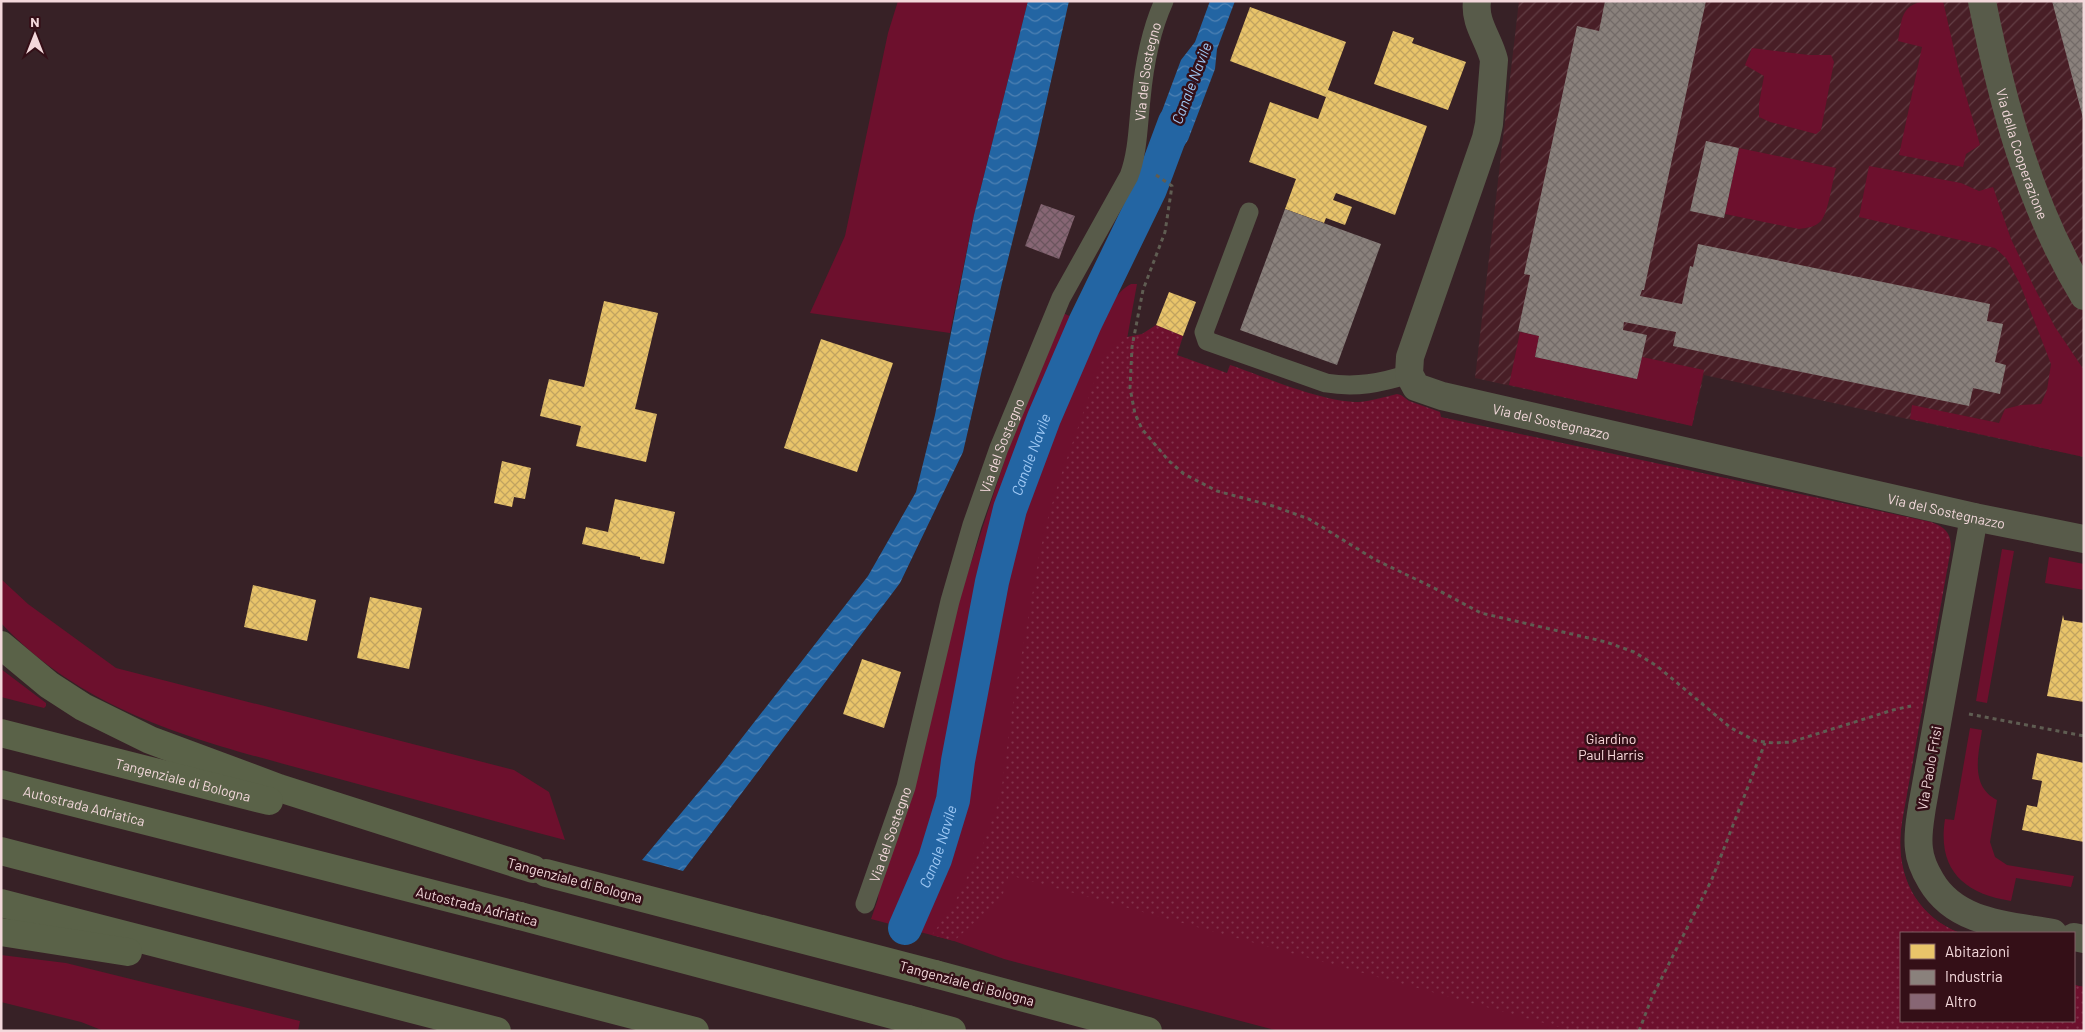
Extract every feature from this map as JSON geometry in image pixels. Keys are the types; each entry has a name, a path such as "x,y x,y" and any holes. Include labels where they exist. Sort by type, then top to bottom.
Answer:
{"highway":[{"path":"1,646 49,685 83,707 150,740 278,788 540,871"},
{"name":"Tangenziale di Bologna","path":"1,733 540,871 1148,1031"},
{"name":"Autostrada Adriatica","path":"1,784 520,916 952,1031"},
{"path":"1,851 695,1031"},
{"path":"1,903 497,1031"},
{"path":"1,932 64,941 341,990"}],"street":[{"path":"1409,374 1410,357 1489,124 1494,60 1492,50 1477,20 1477,1"},
{"name":"Via della Cooperazione","path":"1982,1 2014,130 2028,175 2045,219 2084,296"},
{"name":"Via del Sostegnazzo","path":"1409,374 1416,387 1442,396 1974,517 2084,538"},
{"name":"Via Paolo Frisi","path":"1974,517 1924,797 1919,831 1919,850 1924,870 1934,888 1948,904 1966,914 1988,922 2047,932"}],"lane":[{"name":"Via del Sostegno","path":"865,904 906,788 950,602 972,525 999,448 1061,298 1129,176 1135,160 1144,69 1158,14 1164,1"},
{"path":"1249,212 1204,332 1207,341 1326,383 1341,386 1381,383 1409,374"}],"path":[{"path":"1172,186 1165,232 1143,290 1129,373 1135,414 1142,429 1169,461 1184,474 1217,491 1273,506 1309,519 1374,559 1481,613 1606,642 1634,652 1665,673 1731,728 1765,743 1792,742 1893,710 1914,706"},
{"path":"1964,713 2084,736"},
{"path":"1639,1031 1652,997 1712,879 1765,743"}],"shaded area":[{"path":"1519,1 2084,1 2084,457 1704,375 1692,426 1475,378"}],"green space":[{"path":"898,1 1028,1 974,215 950,333 810,313 845,236 888,33"},
{"path":"1925,1 1943,1 1959,71 1980,145 1966,154 1963,167 1899,155 1922,47 1898,41 1900,26 1904,15 1911,6"},
{"path":"1752,48 1809,55 1831,55 1834,62 1821,130 1816,134 1770,122 1759,117 1759,104 1764,76 1745,65"},
{"path":"1739,148 1836,168 1828,204 1821,221 1814,226 1799,229 1725,214"},
{"path":"1869,166 1961,183 1979,191 1993,187 2011,239 2034,287 2055,327 2084,370 2084,457 1910,419 1912,405 1999,423 2005,409 2021,405 2041,404 2047,390 2051,364 2020,284 2006,258 1995,248 1859,217"},
{"name":"Giardino Paul Harris","path":"1131,284 1137,284 1125,350 1902,822 1901,857 1910,889 1930,915 1958,932 1900,932 1900,1022 2075,1022 2075,985 2084,987 2084,1031 1279,1031 1004,959 954,941 871,919 878,899 879,886 933,712 953,623 965,581 1009,447 1063,313 1098,329 1115,298"},
{"name":"Giardino Paul Harris","path":"1156,325 1183,336 1177,355 1227,373 1230,365 1328,398 1359,402 1397,394 1409,401 1440,412 1441,417 1931,522 1943,528 1950,538 1951,548 1900,840 1904,873 1910,889 1930,915 1958,932 1900,932 1900,1022 2075,1022 2075,985 2084,987 2084,1031 1573,1031 1009,875 1002,897 954,941 932,935 954,904 984,842 996,809 1002,786 1012,710 1039,556 1059,481 1103,357 1127,337 1142,334"},
{"path":"1520,332 1539,336 1535,357 1636,379 1642,357 1704,370 1692,426 1509,385"},
{"path":"2002,549 2014,551 1987,703 1976,701"},
{"path":"2049,557 2084,564 2084,590 2045,583"},
{"path":"1,579 28,604 116,668 514,770 549,792 565,840 198,739 113,705 73,682 36,656 1,623"},
{"path":"1,669 46,703 46,706 44,708 1,697"},
{"path":"1970,728 1982,730 1978,759 1979,778 1988,794 1997,800 1990,842 1995,857 2007,865 2074,876 2071,887 2016,878 2011,901 1994,898 1967,885 1950,866 1945,852 1945,819 1954,820"},
{"path":"1,955 66,963 300,1021 298,1031 104,1031 81,1022 1,1002"}],"water":[{"path":"1028,1 1069,1 963,452 900,583 683,871 642,860 717,770 868,576 916,492 935,415 974,215"},
{"path":"1210,1 1235,1 1217,49 1215,69 1188,140 1180,152 1171,175 1148,158 1156,141 1159,119 1181,60 1195,42"}],"building: Abitazioni":[{"path":"1250,7 1346,42 1328,90 1427,126 1395,215 1336,193 1333,200 1352,207 1345,225 1326,218 1324,223 1285,209 1296,179 1249,162 1270,102 1318,119 1326,97 1230,61"},
{"path":"1393,31 1414,38 1412,43 1466,62 1448,110 1374,84"},
{"path":"1169,292 1196,302 1183,336 1156,325"},
{"path":"604,301 658,313 635,409 657,414 646,462 576,446 581,426 540,416 549,379 584,387"},
{"path":"821,339 893,363 857,472 784,448"},
{"path":"502,461 531,468 525,499 514,497 512,507 494,503"},
{"path":"615,499 675,512 664,564 582,544 586,527 608,532"},
{"path":"253,585 316,600 307,641 244,627"},
{"path":"370,597 422,608 409,669 357,658"},
{"path":"2063,615 2064,620 2084,623 2084,702 2047,696"},
{"path":"862,659 901,672 884,728 843,714"},
{"path":"2037,753 2084,763 2084,842 2022,830 2027,805 2037,807 2042,781 2032,779"}],"building: Industria":[{"path":"1605,1 1706,1 1644,290 1642,290 1640,296 1682,304 1690,266 1693,267 1698,244 1990,304 1987,321 2003,324 1995,362 2006,365 2000,394 1973,388 1969,406 1673,346 1676,332 1624,322 1623,330 1647,335 1637,379 1535,357 1539,336 1518,331 1530,275 1524,274 1577,26 1599,31"},
{"path":"2052,1 2084,1 2084,118 2083,118"},
{"path":"1706,141 1739,148 1724,218 1690,211"},
{"path":"1285,209 1381,244 1337,365 1240,330"}],"building: Altro":[{"path":"1041,204 1075,216 1059,259 1025,246"}],"waterway":[{"name":"Canale Navile","path":"905,928 935,859 953,800 958,761 992,582 1010,509 1044,418 1085,323 1150,189 1175,122"}]}
